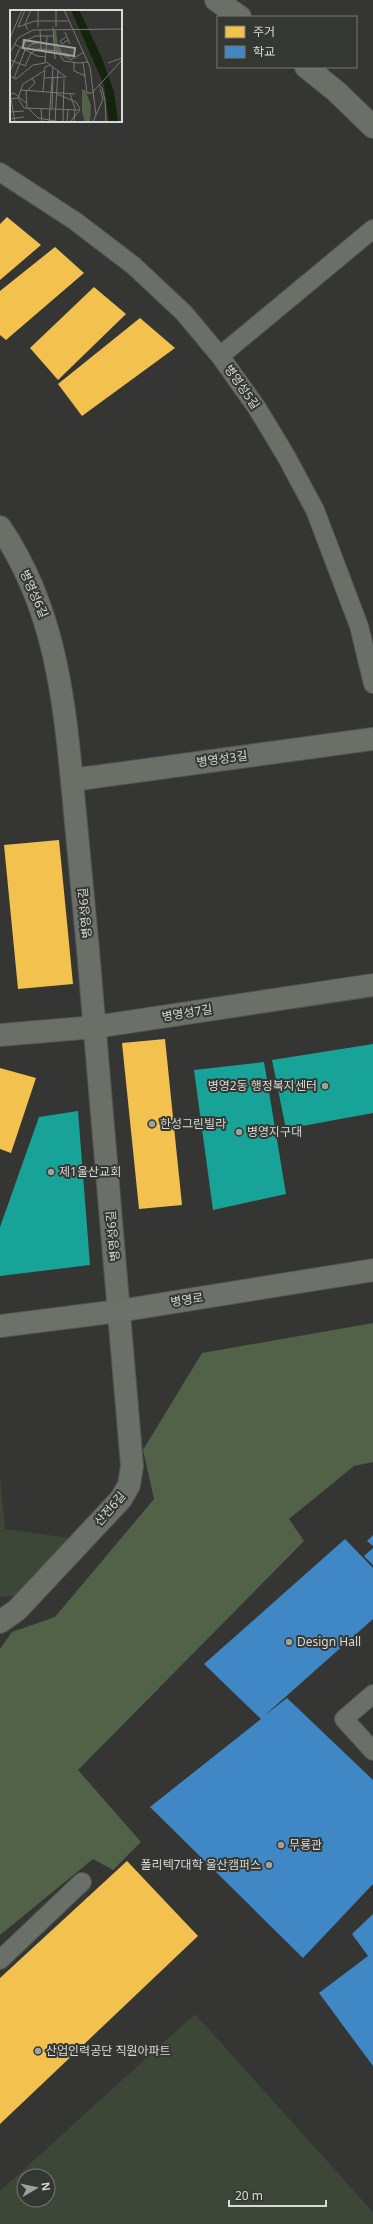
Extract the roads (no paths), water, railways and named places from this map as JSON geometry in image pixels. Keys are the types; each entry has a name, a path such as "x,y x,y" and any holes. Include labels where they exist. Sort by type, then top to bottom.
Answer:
{"street":[{"path":"216,0 239,16"},
{"path":"307,68 337,92 373,127"},
{"name":"병영성6길","path":"0,528 30,580 47,624 59,673 72,780 96,1027 119,1311"},
{"name":"병영성3길","path":"72,780 373,739"},
{"name":"병영성7길","path":"0,1035 96,1027 373,985"},
{"name":"병영로","path":"0,1326 119,1311 373,1270"},
{"name":"산전6길","path":"0,1622 23,1604 121,1499 129,1484 132,1466 119,1311"}],"lane":[{"name":"병영성5길","path":"0,172 75,221 134,266 184,313 220,356 262,415 315,510 359,626 373,684"},
{"path":"220,356 373,229"},
{"path":"373,1694 344,1719 373,1751"},
{"path":"0,1960 82,1882"}],"place":[{"name":"병영2동 행정복지센터","path":"325,1086"},
{"name":"한성그린빌라","path":"152,1124"},
{"name":"병영지구대","path":"239,1132"},
{"name":"제1울산교회","path":"51,1172"},
{"name":"Design Hall","path":"289,1642"},
{"name":"무룡관","path":"281,1845"},
{"name":"폴리텍7대학 울산캠퍼스","path":"269,1865"},
{"name":"산업인력공단 직원아파트","path":"38,2051"}]}
